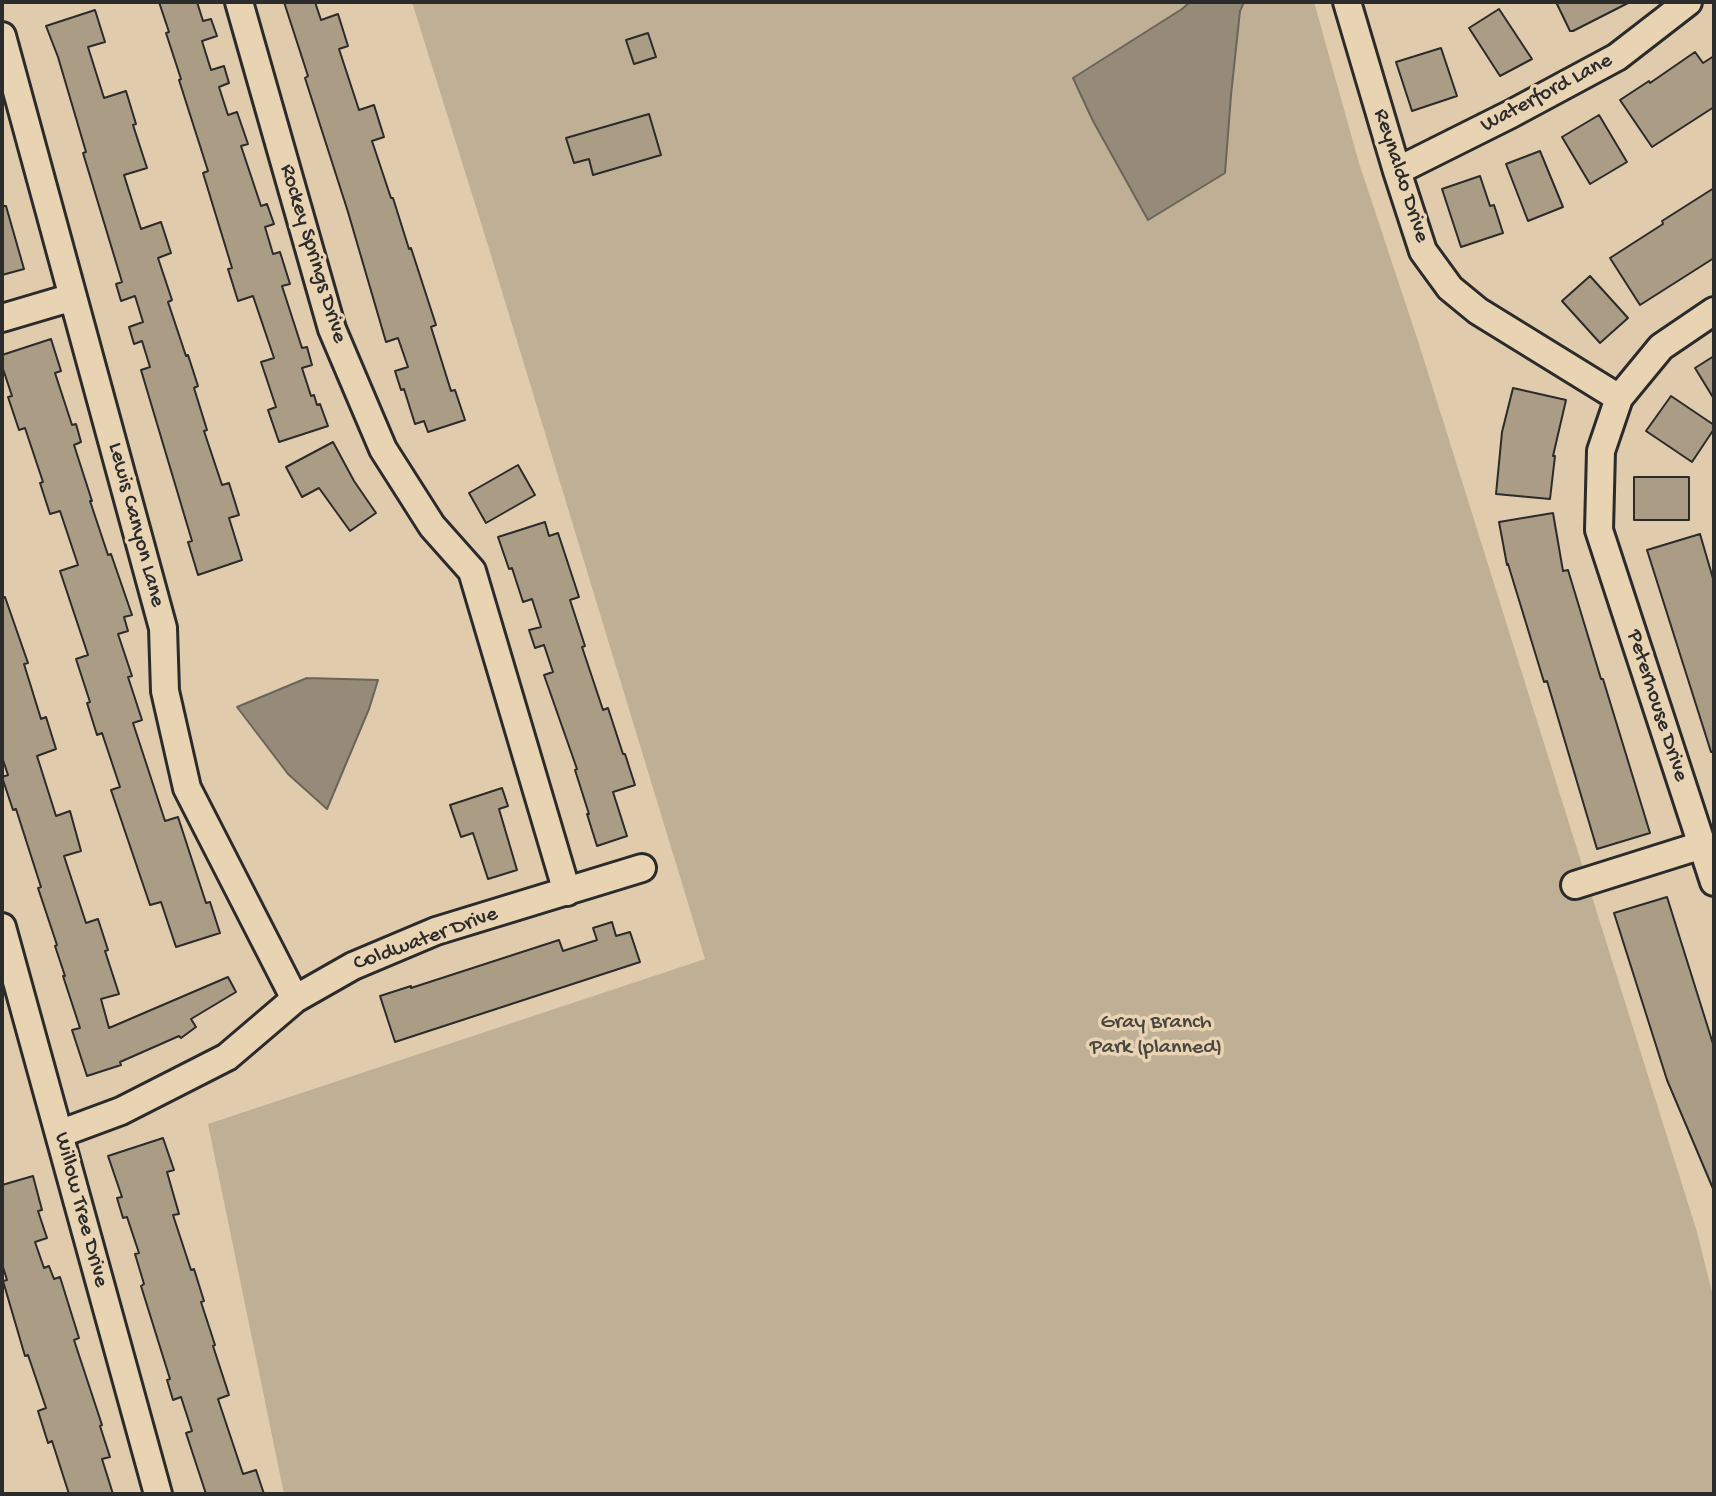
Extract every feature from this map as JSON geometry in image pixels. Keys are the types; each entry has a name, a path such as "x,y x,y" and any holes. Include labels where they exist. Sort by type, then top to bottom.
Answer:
{"street":[{"name":"Rockey Springs Drive","path":"239,2 332,329 383,449 432,526 472,571 567,892"},
{"name":"Reynaldo Drive","path":"1347,2 1423,251 1450,288 1478,311 1619,398"},
{"name":"Waterford Lane","path":"1397,171 1617,57 1688,2"},
{"name":"Lewis Canyon Lane","path":"2,36 163,628 165,691 187,788 295,999"},
{"path":"2,318 73,297"},
{"path":"1619,398 1661,347 1714,311"},
{"name":"Peterhouse Drive","path":"1619,398 1601,451 1599,530 1714,882"},
{"path":"1575,885 1702,845"},
{"name":"Coldwater Drive","path":"59,1134 121,1111 227,1057 295,999 353,966 436,931 642,868"},
{"name":"Willow Tree Drive","path":"2,927 13,1006 59,1134 158,1494"}],"green space":[{"name":"Gray Branch Park (planned)","path":"412,2 1314,2 1359,163 1419,344 1697,1232 1714,1300 1714,1494 284,1494 208,1124 705,959"}],"shaded area":[{"path":"1190,2 1244,2 1240,11 1225,173 1148,220 1073,78"},
{"path":"307,678 378,680 327,809 288,774 237,707"}],"building":[{"path":"159,2 197,2 203,21 211,19 217,36 202,41 211,70 224,66 229,83 219,87 228,115 237,112 248,144 241,146 261,206 267,204 274,224 265,227 273,254 280,252 290,284 282,286 302,348 307,347 312,365 302,368 311,396 314,395 317,405 320,404 328,426 279,442 268,410 276,407 261,362 274,358 253,296 238,301 228,269 232,268 203,173 208,171 179,80"},
{"path":"284,2 315,2 321,20 338,14 348,46 339,49 359,110 374,105 384,137 372,141 436,325 431,327 451,391 455,390 465,420 428,432 424,421 415,424 395,371 408,367 398,338 386,342"},
{"path":"1556,2 1630,2 1570,31"},
{"path":"1499,9 1532,59 1500,76 1469,28"},
{"path":"95,10 105,42 88,47 104,98 126,91 147,168 124,175 141,229 161,222 171,253 158,258 172,300 168,302 198,386 194,388 207,430 204,431 222,485 229,483 239,515 229,518 242,560 198,575 188,542 192,541 141,370 150,367 142,341 134,344 129,327 143,322 135,296 121,301 116,284 122,282 58,57 46,26"},
{"path":"648,33 656,57 634,64 626,40"},
{"path":"1441,48 1457,96 1412,111 1396,62"},
{"path":"1695,52 1703,63 1714,56 1714,107 1652,147 1620,100"},
{"path":"649,114 661,155 593,175 589,159 574,163 566,138"},
{"path":"1599,115 1627,162 1590,184 1562,137"},
{"path":"1540,151 1563,207 1528,221 1506,164"},
{"path":"1480,176 1503,233 1461,247 1442,189"},
{"path":"1714,188 1714,258 1640,305 1610,258"},
{"path":"2,206 6,206 24,269 2,275"},
{"path":"1590,276 1628,318 1600,343 1562,301"},
{"path":"51,339 61,371 55,373 72,425 76,424 81,442 74,445 90,501 132,615 124,617 128,631 118,634 142,720 133,723 165,821 178,817 206,903 210,902 220,933 176,947 161,902 150,905 111,790 120,787 102,733 97,735 87,703 90,702 76,659 88,655 60,571 78,565 60,511 50,514 25,428 19,430 8,397 12,396 2,366 2,355"},
{"path":"1714,356 1714,399 1695,368"},
{"path":"1513,388 1566,400 1553,456 1550,499 1496,494 1502,432"},
{"path":"1671,396 1714,425 1692,462 1646,431"},
{"path":"333,442 376,513 350,531 319,488 302,497 286,467"},
{"path":"518,465 535,495 486,523 469,493"},
{"path":"1634,477 1689,477 1689,520 1634,520"},
{"path":"1553,513 1563,571 1568,570 1650,833 1597,849 1547,681 1544,682 1507,565 1499,522"},
{"path":"545,522 549,536 558,533 579,597 570,600 585,646 582,647 603,710 608,708 635,785 613,792 627,836 597,846 577,769 544,675 553,672 544,645 535,648 529,630 541,627 532,599 523,602 498,537"},
{"path":"1700,534 1714,582 1714,752 1711,752 1647,550"},
{"path":"5,597 28,663 24,664 41,719 46,717 56,749 37,756 56,816 70,811 81,851 64,856 86,923 98,919 119,994 101,999 109,1028 228,977 236,992 191,1019 196,1027 181,1038 179,1036 120,1062 121,1065 87,1076 72,1030 80,1028 38,888 41,887 16,809 13,810 2,777 8,775 2,757 2,598"},
{"path":"502,788 508,806 499,809 517,870 488,879 473,833 461,837 450,805"},
{"path":"1667,897 1714,1047 1714,1191 1667,1080 1614,913"},
{"path":"612,922 616,936 630,932 640,962 395,1042 380,996 559,940 563,951 597,940 593,928"},
{"path":"163,1138 174,1170 167,1172 179,1214 173,1215 204,1301 201,1302 229,1395 218,1399 243,1474 256,1470 264,1494 206,1494 186,1433 192,1431 181,1397 173,1400 167,1380 170,1379 141,1286 144,1284 135,1254 139,1253 127,1217 123,1218 117,1198 122,1197 108,1156"},
{"path":"33,1176 42,1210 38,1211 47,1238 35,1242 44,1268 49,1266 54,1279 60,1277 79,1338 74,1340 102,1425 110,1457 102,1459 113,1494 69,1494 52,1441 48,1443 38,1411 46,1408 28,1355 25,1356 3,1281 7,1280 2,1264 2,1185"}]}
